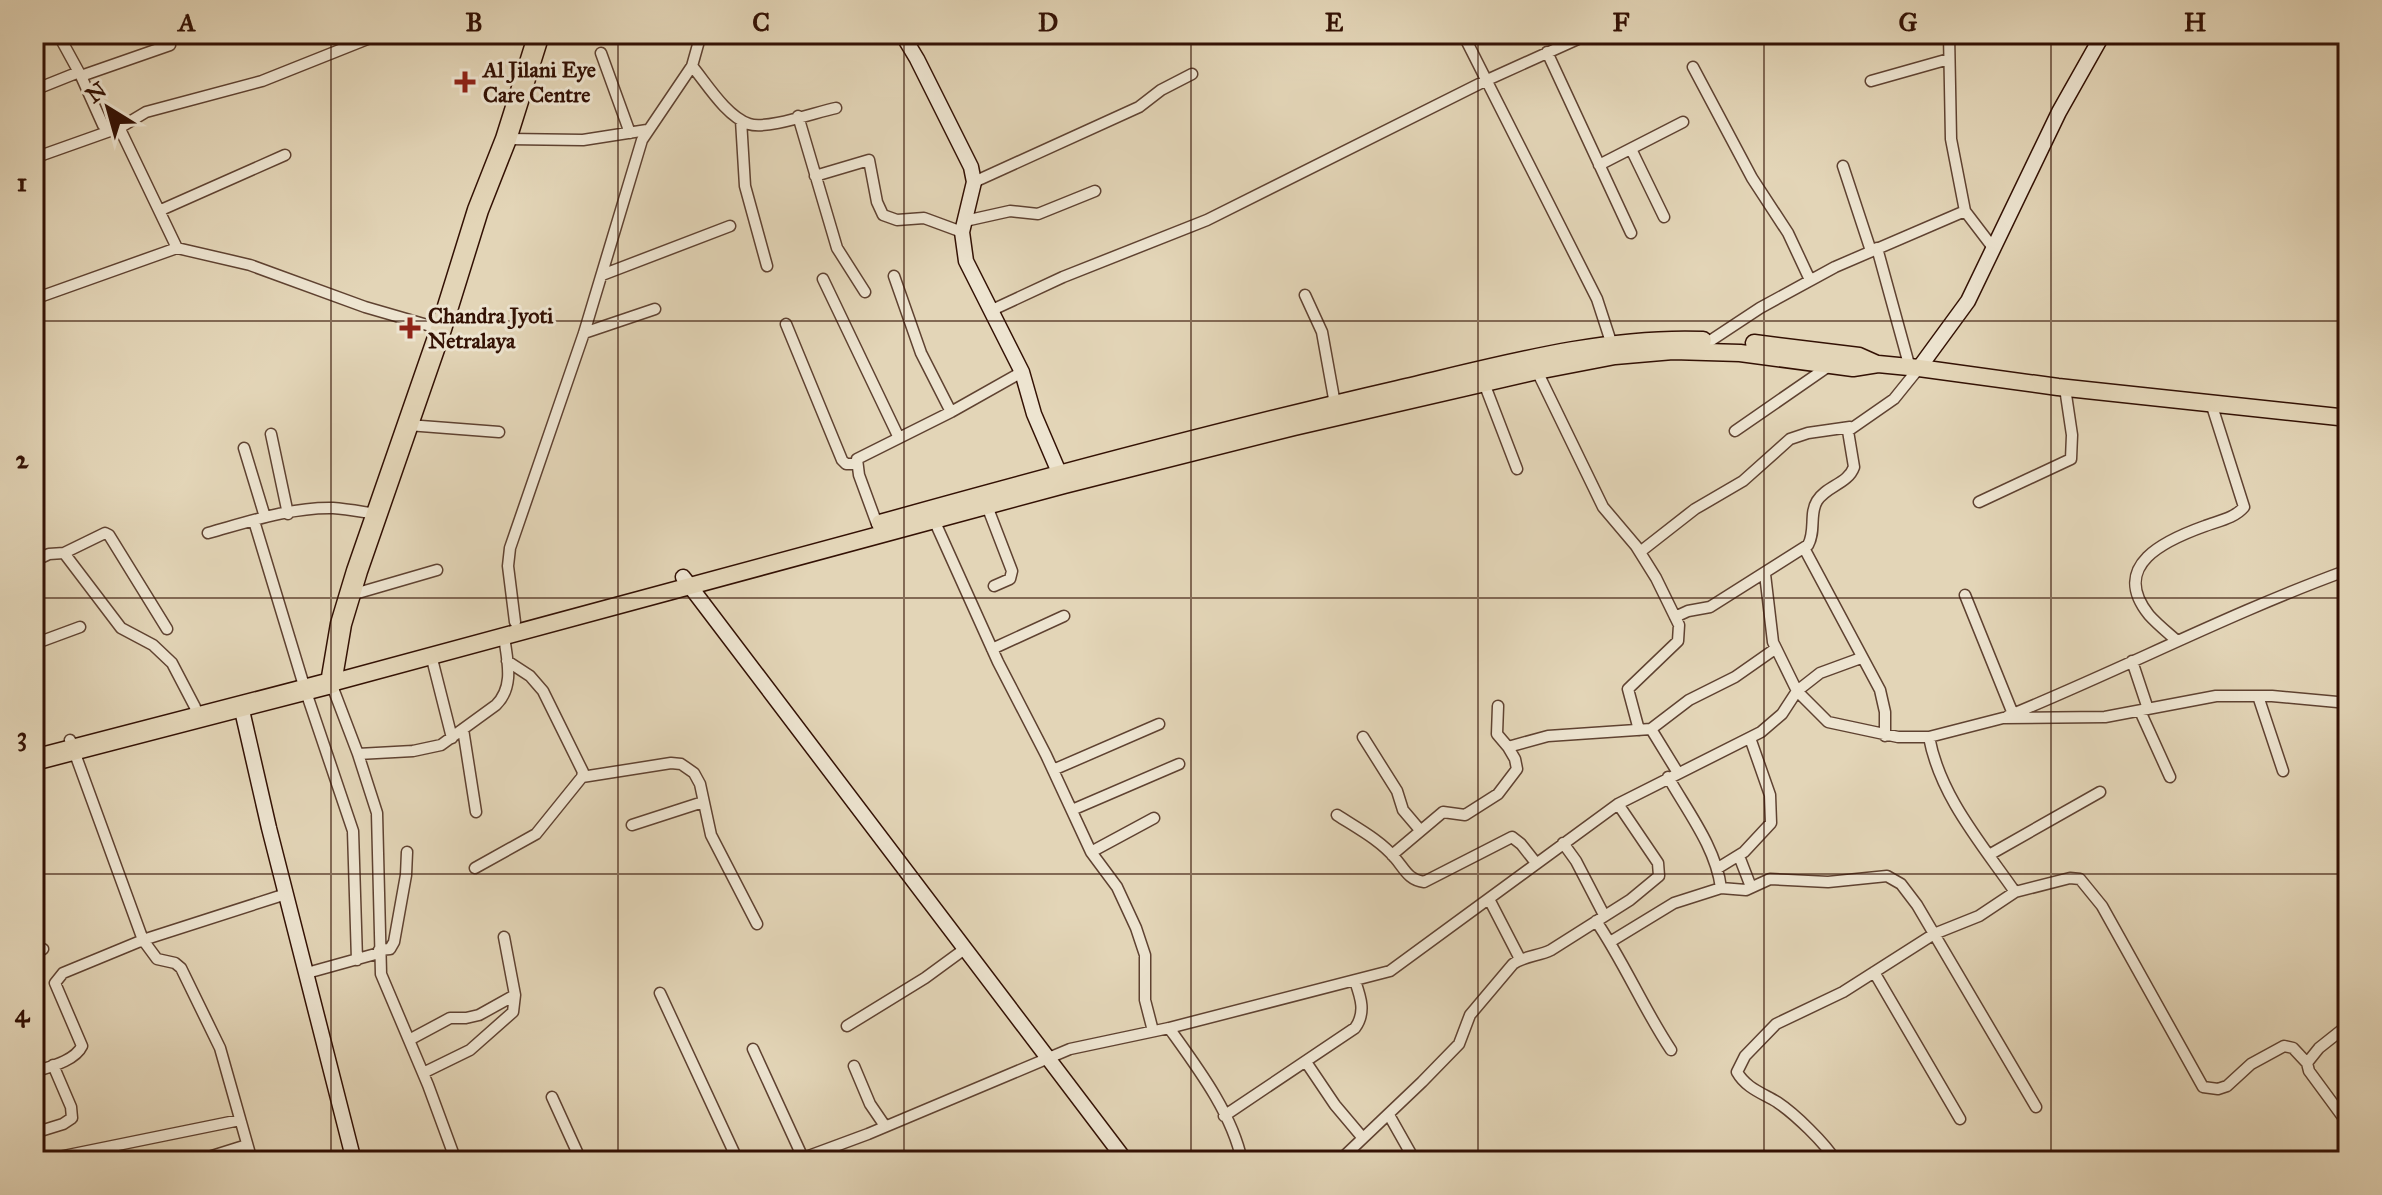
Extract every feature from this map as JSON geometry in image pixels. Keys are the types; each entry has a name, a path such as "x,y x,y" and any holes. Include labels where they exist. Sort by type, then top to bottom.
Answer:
{"highway":[{"path":"34,750 71,745 241,706 331,677 349,595 441,329 478,210 506,139 539,34"},
{"path":"34,760 71,745 195,707 304,685"}],"main road":[{"path":"331,677 515,622 987,506 1061,479 1335,404 1534,359 1612,345 1672,339 1830,352 1859,356 1878,364"},
{"path":"331,677 504,636 877,524 1061,479 1615,356 1686,351 1740,353 1853,368 1878,364 2065,388 2348,418"}],"street":[{"path":"58,34 103,125 115,129 161,210 177,248"},
{"path":"34,158 115,129 146,112 262,81 380,34"},
{"path":"515,622 508,566 510,548 584,333 647,130 692,66 701,34"},
{"path":"902,34 971,167 974,182 964,226 966,261 1022,372 1034,414 1061,479"},
{"path":"1463,34 1597,299 1612,345"},
{"path":"990,311 1063,277 1229,210 1485,81 1589,34"},
{"path":"1640,552 1695,509 1743,481 1790,439 1850,427 1894,399 1968,301 2059,112 2103,34"},
{"path":"1951,36 1951,139 1965,211 1994,249"},
{"path":"34,90 170,45"},
{"path":"1547,52 1631,233"},
{"path":"601,53 630,133"},
{"path":"1871,81 1949,59"},
{"path":"692,66 741,120 762,125 836,108"},
{"path":"1693,67 1752,178 1788,233 1810,280"},
{"path":"974,182 1139,107 1169,85 1192,74"},
{"path":"798,116 837,248 865,292"},
{"path":"741,120 745,186 767,266"},
{"path":"1599,165 1683,122"},
{"path":"506,139 583,140 647,130"},
{"path":"1631,149 1664,217"},
{"path":"161,210 285,155"},
{"path":"815,176 869,160 879,210 883,215 897,220 924,218 964,226 1010,211 1038,214 1095,191"},
{"path":"1843,166 1915,368"},
{"path":"1710,341 1810,280 1965,211"},
{"path":"602,275 730,226"},
{"path":"34,299 177,248 250,265 365,307 441,329"},
{"path":"894,276 921,353 951,412"},
{"path":"823,279 899,438"},
{"path":"1305,295 1322,332 1335,404"},
{"path":"584,333 655,309"},
{"path":"786,324 842,460 846,464 856,464"},
{"path":"1735,431 1830,365"},
{"path":"1537,371 1603,507 1640,552 1680,631 1678,641 1628,689 1645,730 1673,775 1718,868 1721,888"},
{"path":"877,524 856,464 860,456 951,412 1022,372"},
{"path":"1484,383 1517,469"},
{"path":"1979,502 2071,459 2072,435 2065,388"},
{"path":"2176,640 2144,608 2135,576 2145,558 2171,540 2233,515 2244,507 2211,403"},
{"path":"408,425 499,432"},
{"path":"1675,617 1710,607 1804,548 1812,536 1814,508 1819,499 1852,474 1854,462 1847,435 1850,427"},
{"path":"271,434 288,514"},
{"path":"244,448 259,519 304,685 353,831 357,960"},
{"path":"987,506 1012,571 1010,579 994,586"},
{"path":"208,533 259,519 333,508 377,514"},
{"path":"934,520 992,649 1091,852 1122,897 1142,941 1146,966 1145,1000 1153,1031"},
{"path":"34,561 49,554 64,553 101,534 109,535 167,629"},
{"path":"1804,548 1884,700 1885,736"},
{"path":"64,553 121,628 153,645 172,663 195,707"},
{"path":"349,595 437,570"},
{"path":"1765,574 1770,634 1775,649 1797,691 1828,722 1885,736 1929,737 2008,716 2271,597 2348,570"},
{"path":"686,581 1126,1161"},
{"path":"1965,595 2008,716"},
{"path":"992,649 1064,616"},
{"path":"34,644 80,627"},
{"path":"358,754 413,751 441,745 503,698 507,689 504,636"},
{"path":"1508,747 1548,736 1645,730 1689,700 1735,677 1775,649"},
{"path":"431,655 452,738"},
{"path":"753,1049 799,1160 1048,1057 1096,1042 1169,1028 1355,981 1398,967 1618,804 1750,738 1773,724 1797,691 1820,673 1861,658"},
{"path":"475,868 536,834 582,777 582,767 543,691 530,676 507,661"},
{"path":"2132,661 2144,710 2170,777"},
{"path":"331,677 377,813 381,974 456,1161"},
{"path":"2008,716 2074,719 2216,696 2320,699 2348,703"},
{"path":"2258,696 2283,771"},
{"path":"241,706 354,1161"},
{"path":"1392,855 1443,812 1465,815 1498,794 1517,769 1515,759 1497,734 1498,706"},
{"path":"1053,770 1159,724"},
{"path":"463,729 476,812"},
{"path":"1363,737 1397,791 1403,810 1420,830"},
{"path":"1929,737 1932,756 1943,784 2015,892"},
{"path":"1718,868 1739,856 1769,827 1772,817 1770,795 1750,738"},
{"path":"71,745 143,940 157,959 175,963 184,973 220,1048 252,1161"},
{"path":"582,777 677,762 692,770 700,784 711,835 757,924"},
{"path":"1072,810 1179,764"},
{"path":"1989,855 2100,792"},
{"path":"632,825 703,802"},
{"path":"1339,1161 1459,1044 1477,1004 1520,959 1539,956 1551,950 1659,876 1660,869 1652,853 1618,804"},
{"path":"1337,815 1392,855 1418,882 1424,882 1512,837 1536,863"},
{"path":"1091,852 1154,818"},
{"path":"1563,843 1576,861 1610,942 1641,1004 1671,1050"},
{"path":"307,973 390,949 394,942 406,875 407,852"},
{"path":"1739,856 1751,887"},
{"path":"1610,942 1665,907 1721,888 1740,890 1777,878 1828,882 1887,876 1901,884 1934,934 2036,1107"},
{"path":"1836,1161 1816,1136 1783,1106 1747,1085 1737,1072 1745,1056 1771,1028 1843,992 1934,934 1979,916 2015,892 2070,878 2080,879 2087,885 2108,917 2203,1087 2218,1089 2227,1086 2251,1064 2284,1046 2293,1048 2307,1063 2309,1071 2348,1124"},
{"path":"34,1072 80,1052 82,1046 58,989 57,978 63,973 143,940 286,894"},
{"path":"1489,899 1520,959"},
{"path":"423,1073 479,1044 513,1012 515,995 504,937"},
{"path":"847,1026 918,983 966,948"},
{"path":"1874,972 1960,1119"},
{"path":"1224,1116 1359,1024 1362,1004 1355,981"},
{"path":"660,993 738,1161"},
{"path":"409,1040 450,1018 479,1015 515,995"},
{"path":"2307,1063 2319,1048 2348,1025"},
{"path":"1169,1028 1224,1116 1242,1161"},
{"path":"1306,1062 1335,1105 1362,1137"},
{"path":"34,1133 72,1118 71,1107 53,1065"},
{"path":"854,1066 870,1104 885,1126"},
{"path":"552,1097 578,1154 576,1161"},
{"path":"1389,1115 1415,1161"},
{"path":"39,1161 240,1120"},
{"path":"196,1161 247,1145"}],"place":[{"name":"Al Jilani Eye Care Centre","path":"465,82"},
{"name":"Chandra Jyoti Netralaya","path":"410,328"}]}
